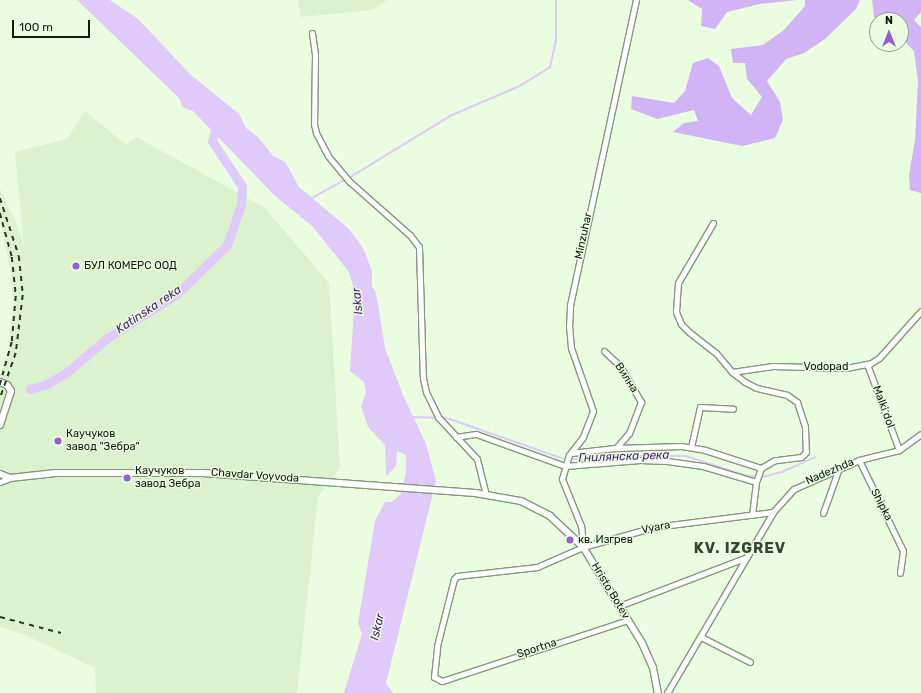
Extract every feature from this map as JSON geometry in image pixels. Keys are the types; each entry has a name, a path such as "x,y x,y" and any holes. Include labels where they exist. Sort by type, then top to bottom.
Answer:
{"street":[{"name":"Minzuhar","path":"566,464 570,454 583,437 592,411 572,348 569,327 570,305 636,0"},
{"path":"312,33 316,76 314,124 321,144 350,182 410,235 419,247 423,378 431,406 456,437 477,459 486,494"},
{"path":"713,223 678,283 676,312 681,324 716,353 732,372 757,388 787,395 797,402 803,412 806,452 801,457 775,460 760,470 757,480 752,515"},
{"name":"Vodopad","path":"732,372 773,366 846,368 867,364 879,358 921,311"},
{"name":"Вилна","path":"604,351 620,366 641,402 629,433 615,448"},
{"name":"Malki dol","path":"867,364 899,450"},
{"path":"0,382 10,387 11,394 0,425"},
{"path":"691,447 700,407 733,409"},
{"path":"456,437 476,434 566,464 640,460 667,461 703,466 757,480"},
{"name":"Nadezhda","path":"667,693 773,512 794,489 859,460 899,450 919,436"},
{"path":"570,454 615,448 669,445 691,447 760,470"},
{"name":"Shipka","path":"859,460 903,551 900,573"},
{"name":"Hristo Botev","path":"566,464 562,479 581,526 583,547 628,620 653,668 658,693"},
{"path":"823,513 839,468"},
{"name":"Chavdar Voyvoda","path":"0,474 10,478 56,473 153,472 344,482 504,496 536,508 560,523 583,547"},
{"path":"0,482 10,478"},
{"name":"Vyara","path":"447,679 437,681 434,677 434,664 454,579 462,574 520,570 553,561 583,547 654,527 773,512"},
{"path":"619,606 747,557"},
{"name":"Sportna","path":"447,679 628,620"},
{"path":"701,637 750,662"}],"shaded area":[{"path":"298,0 387,0 372,10 301,17"},
{"path":"688,0 797,0 760,4 727,12 715,29 701,26 702,9"},
{"path":"805,0 860,0 856,9 825,39 804,53 786,59 767,81 780,102 783,120 775,138 742,146 673,132 684,123 698,121 694,110 657,119 631,109 632,96 674,103 685,91 693,63 708,58 719,66 732,98 751,115 762,97 747,79 745,63 733,63 731,49 763,45 784,30 805,6"},
{"path":"872,0 921,0 921,12 914,20 921,27 921,193 910,190 909,175 915,140 918,81 914,51 909,46 909,12 873,12"},
{"path":"85,111 126,145 136,137 264,207 329,283 340,468 318,497 297,693 96,693 95,668 23,634 0,627 0,374 8,350 13,304 11,272 0,221 0,189 16,222 24,246 15,152 67,139"}],"water":[{"name":"Iskar","path":"77,0 110,0 138,19 191,75 239,114 246,128 258,137 273,156 285,162 299,187 349,229 363,248 372,271 372,286 376,293 385,348 403,395 426,444 436,481 386,683 393,693 344,693 362,634 358,623 375,521 385,502 392,502 401,494 406,472 406,455 397,451 396,466 386,476 385,445 368,427 361,406 366,392 364,382 350,371 355,293 349,272 312,226 274,195 193,111 182,107 179,98"}],"waterway":[{"path":"349,178 450,116 520,86 550,67 556,41 556,0"},
{"name":"Katinska reka","path":"30,389 47,384 67,372 106,339 177,294 227,245 241,205 242,186 212,141 218,119"},
{"path":"312,198 345,180"},
{"name":"Гнилянска река","path":"412,417 436,418"},
{"name":"Гнилянска река","path":"442,418 450,419 564,459 593,460 635,456 686,456 748,476 763,477 782,472 815,457"}],"railway":[{"path":"0,198 19,256 23,295 16,353 0,399"},
{"path":"0,213 12,257 16,296 12,342 0,385"},
{"path":"0,617 61,633"}],"place":[{"name":"БУЛ КОМЕРС ООД","path":"76,266"},
{"name":"Каучуков завод \"Зебра\"","path":"58,441"},
{"name":"Каучуков завод Зебра","path":"127,478"},
{"name":"кв. Изгрев","path":"570,540"}],"district":[{"name":"KV. IZGREV","path":"740,549"}]}
